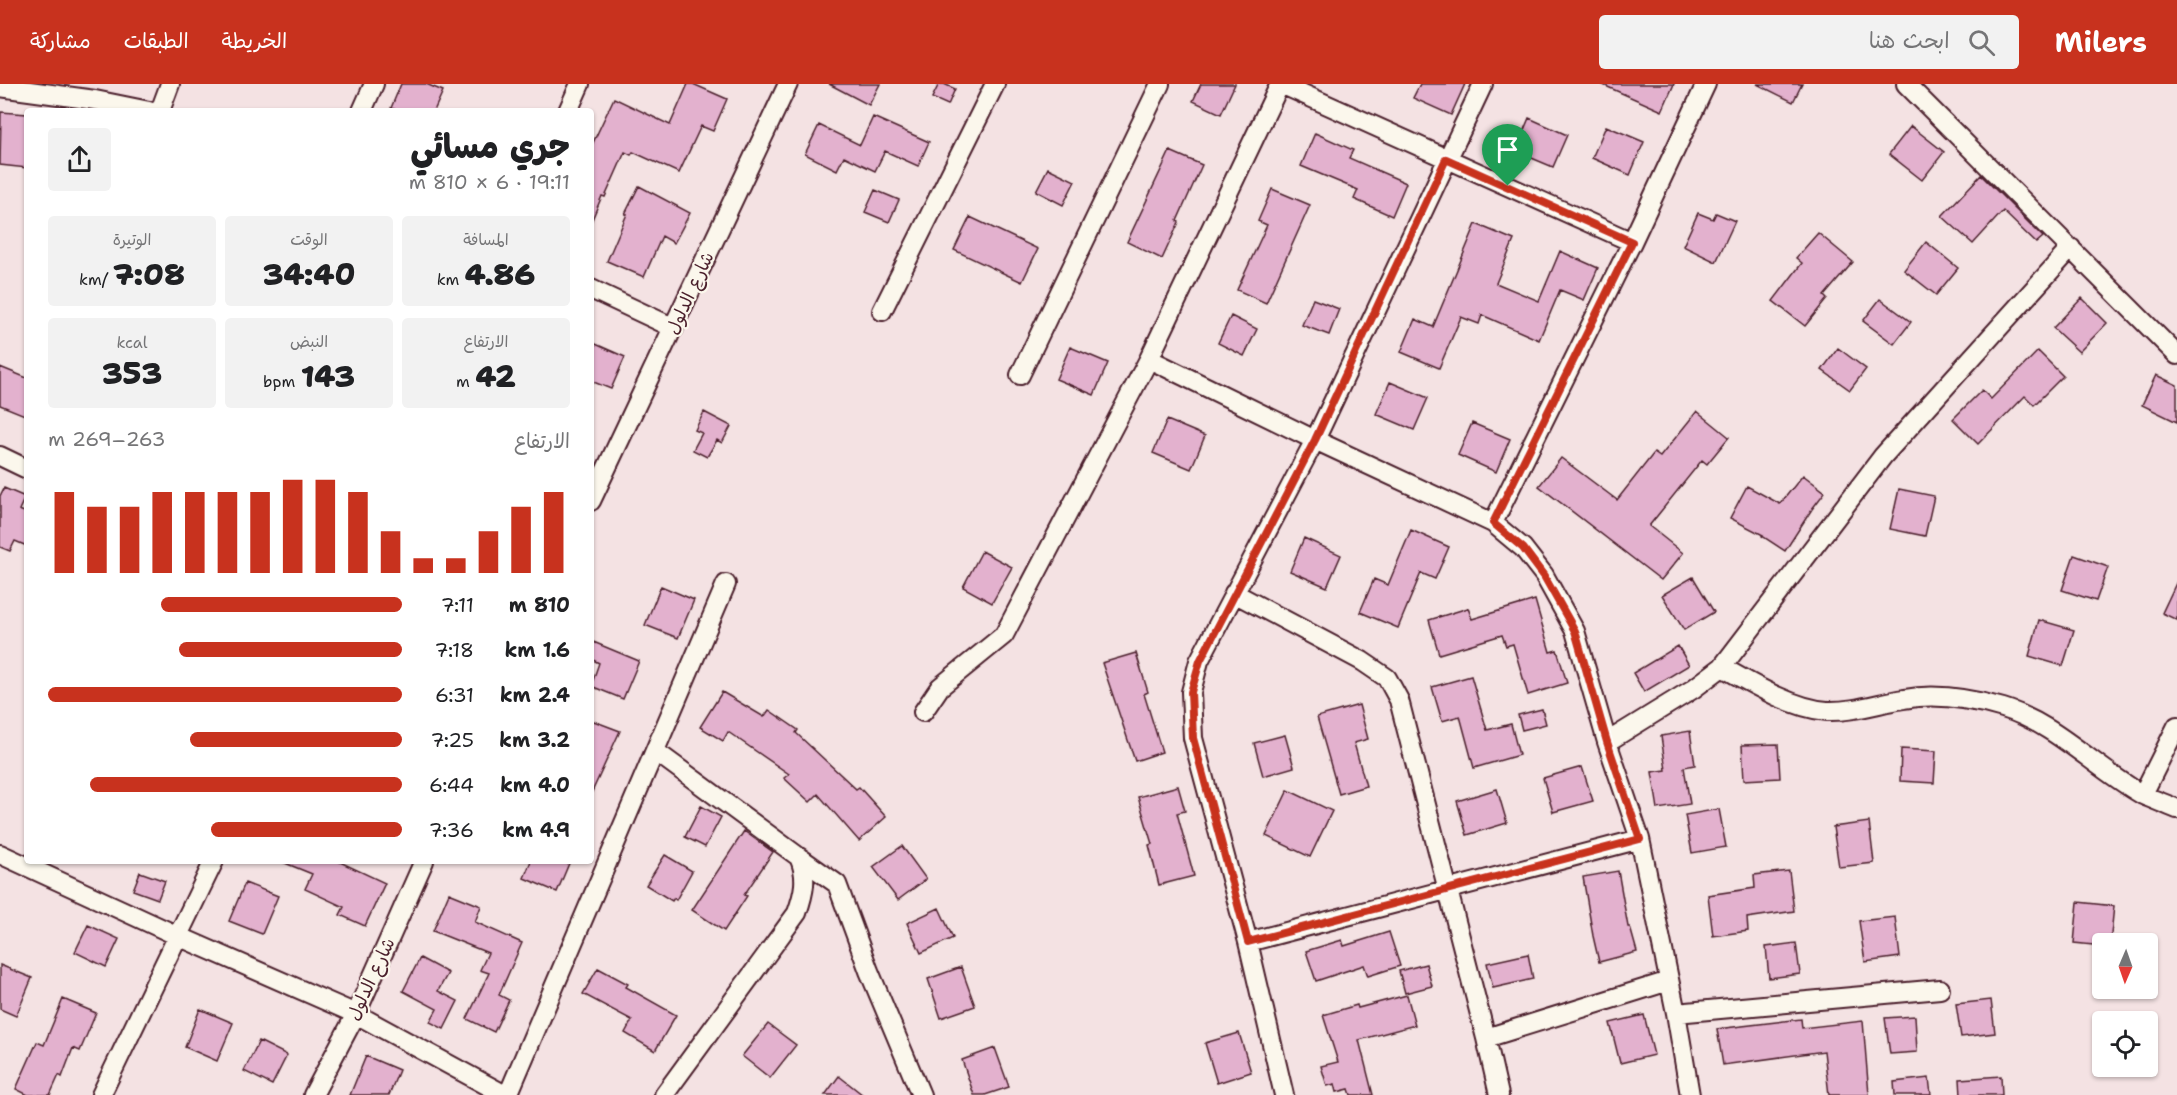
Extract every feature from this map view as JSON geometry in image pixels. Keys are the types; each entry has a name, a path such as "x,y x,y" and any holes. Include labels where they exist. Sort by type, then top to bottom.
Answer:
{"street":[{"path":"160,108 170,84"},
{"path":"363,108 374,84"},
{"path":"569,108 580,84"},
{"name":"شارع الدلول","path":"594,495 788,84"},
{"path":"882,311 996,84"},
{"path":"1020,375 1160,84"},
{"path":"923,712 940,687 1004,634 1149,359 1280,84 1632,242"},
{"path":"1284,1095 1248,942 1193,738 1191,692 1200,661 1315,440 1483,84"},
{"path":"1493,523 1632,242 1706,84"},
{"path":"1906,84 2177,355"},
{"path":"0,87 95,100 134,108"},
{"path":"1607,742 1693,689 1722,667 1883,456 2071,248"},
{"path":"594,290 674,328"},
{"path":"1149,359 1493,523 1523,548 1544,576 1575,631 1607,742 1640,839 1676,1013 1690,1095"},
{"path":"0,456 24,468"},
{"path":"0,854 177,936 356,1014 506,1095 726,584"},
{"path":"1234,593 1362,661 1387,678 1399,700 1499,1095"},
{"path":"1722,667 1762,690 1826,711 1850,710 1906,698 1937,696 2004,708 2030,718 2143,795 2177,809"},
{"path":"2143,795 2177,726"},
{"path":"655,751 837,884 869,971 921,1095"},
{"path":"1248,942 1640,839"},
{"path":"664,1095 796,912 802,898 805,880 805,869 800,857"},
{"path":"101,1095 213,864"},
{"name":"شارع الدلول","path":"314,1095 356,1014 423,864"},
{"path":"1486,1038 1669,981"},
{"path":"1676,1013 1940,990"}],"building":[{"path":"401,84 426,84 443,91 435,108 391,108"},
{"path":"688,84 727,99 713,131 701,126 679,173 633,152 631,155 625,152 605,197 602,196 594,215 594,141 614,98 670,125"},
{"path":"829,84 880,84 869,105"},
{"path":"939,84 955,89 948,105 932,98"},
{"path":"1201,84 1235,84 1221,114 1193,101"},
{"path":"1420,84 1465,84 1451,115 1413,98"},
{"path":"1601,84 1674,84 1662,111"},
{"path":"1757,84 1802,84 1793,102"},
{"path":"1,112 24,114 24,168 0,165"},
{"path":"873,117 929,142 918,166 885,151 875,171 844,156 837,170 805,154 819,125 860,145"},
{"path":"1529,118 1567,135 1553,167 1515,151"},
{"path":"1606,126 1644,142 1630,175 1592,158"},
{"path":"1911,126 1944,152 1922,180 1889,154"},
{"path":"1315,133 1353,150 1349,158 1406,183 1392,216 1354,199 1358,190 1301,166"},
{"path":"1170,151 1202,165 1162,259 1127,242"},
{"path":"1048,168 1075,181 1063,205 1036,191"},
{"path":"1981,175 2043,237 2036,243 2003,211 1973,244 1942,216"},
{"path":"639,186 690,213 674,243 662,236 644,277 607,261 627,214 625,214"},
{"path":"1272,189 1310,205 1266,303 1237,290 1267,225 1258,221"},
{"path":"875,190 899,200 889,222 865,212"},
{"path":"1698,213 1713,219 1716,213 1735,221 1716,262 1683,246"},
{"path":"970,217 1038,249 1022,282 954,250"},
{"path":"1476,224 1514,240 1496,283 1539,301 1560,251 1598,268 1584,300 1560,290 1539,340 1482,315 1479,324 1461,317 1439,368 1401,352 1415,319 1433,327"},
{"path":"1818,233 1853,262 1824,296 1827,299 1805,326 1773,301 1802,263 1796,258"},
{"path":"1926,242 1958,268 1936,295 1904,270"},
{"path":"2082,298 2107,323 2079,352 2053,328"},
{"path":"1313,299 1339,309 1329,335 1302,325"},
{"path":"1880,299 1911,322 1894,344 1863,321"},
{"path":"1231,316 1257,329 1244,356 1218,343"},
{"path":"594,343 625,357 611,389 594,382"},
{"path":"1070,347 1108,363 1094,395 1056,379"},
{"path":"1838,348 1866,369 1850,390 1822,370"},
{"path":"2038,351 2063,376 2034,405 2025,396 1978,444 1953,419 1982,390 1991,399"},
{"path":"0,367 24,377 24,415 0,405"},
{"path":"2156,375 2177,385 2177,422 2142,405"},
{"path":"1390,382 1428,398 1414,430 1376,414"},
{"path":"1697,411 1729,437 1707,464 1702,460 1649,526 1683,553 1661,580 1539,486 1561,458 1617,500 1654,453 1660,457"},
{"path":"704,412 731,426 722,443 717,440 707,457 693,450 702,433 695,430"},
{"path":"1167,420 1205,436 1191,469 1153,453"},
{"path":"1472,423 1510,439 1496,472 1458,455"},
{"path":"1803,475 1825,492 1785,551 1763,535 1730,518 1747,486 1780,504"},
{"path":"4,488 24,497 19,510 24,512 24,545 15,541 10,551 0,547 0,496"},
{"path":"1899,489 1934,496 1925,536 1890,529"},
{"path":"1411,530 1449,547 1435,579 1421,573 1398,628 1360,612 1374,579 1388,585"},
{"path":"1304,538 1341,555 1327,587 1290,571"},
{"path":"982,551 1012,567 992,603 963,587"},
{"path":"2074,555 2108,567 2096,601 2062,590"},
{"path":"1693,577 1714,612 1684,630 1662,595"},
{"path":"2177,581 2177,620 2162,613"},
{"path":"661,586 694,600 678,638 645,625"},
{"path":"1535,600 1550,652 1557,650 1567,683 1528,695 1513,644 1506,646 1502,635 1439,654 1429,620 1468,608 1472,619"},
{"path":"2039,620 2074,630 2063,666 2029,656"},
{"path":"594,642 639,661 623,699 594,687 594,677 599,663 594,660"},
{"path":"1678,646 1689,665 1644,692 1633,673"},
{"path":"1136,653 1148,692 1144,694 1162,752 1135,761 1102,663"},
{"path":"1471,676 1487,730 1511,724 1519,755 1474,768 1460,716 1442,721 1432,687"},
{"path":"722,692 764,717 769,710 798,730 796,733 856,789 859,787 886,817 859,841 818,794 810,802 784,778 789,774 728,732 723,741 700,727"},
{"path":"1359,705 1368,739 1354,743 1366,786 1339,794 1317,717"},
{"path":"1542,709 1546,724 1522,730 1518,715"},
{"path":"594,721 620,731 594,787"},
{"path":"1690,731 1695,765 1684,767 1690,804 1658,809 1652,772 1666,770 1661,736"},
{"path":"1285,735 1294,767 1263,776 1254,743"},
{"path":"1778,744 1780,778 1744,780 1742,745"},
{"path":"1901,749 1936,751 1934,783 1900,781"},
{"path":"1582,767 1593,801 1553,812 1543,778"},
{"path":"1178,786 1185,811 1177,813 1194,876 1159,885 1149,845 1152,844 1138,797"},
{"path":"1497,789 1507,823 1467,835 1457,801"},
{"path":"1288,790 1332,811 1310,857 1266,836"},
{"path":"701,806 721,817 705,847 685,837"},
{"path":"1719,809 1726,847 1692,853 1685,815"},
{"path":"1869,822 1874,863 1839,867 1833,827"},
{"path":"744,831 773,852 744,895 747,896 724,931 692,910"},
{"path":"902,846 926,879 898,900 873,867"},
{"path":"665,855 692,871 676,900 674,898 672,901 646,885"},
{"path":"287,864 344,864 385,883 365,926 340,915 344,907 305,889 312,874"},
{"path":"530,864 569,864 557,892 524,878"},
{"path":"1618,871 1628,927 1630,927 1637,952 1599,962 1583,877"},
{"path":"1789,871 1794,911 1747,918 1748,931 1713,936 1708,895 1755,888 1754,875"},
{"path":"140,872 165,881 158,899 133,890"},
{"path":"245,883 278,896 262,934 229,921"},
{"path":"449,893 481,906 475,922 522,943 499,995 509,1000 494,1032 467,1019 489,973 480,970 488,953 433,931"},
{"path":"2078,902 2114,906 2111,933 2092,933 2092,945 2074,943"},
{"path":"939,908 953,938 921,953 907,923"},
{"path":"1895,917 1900,957 1865,962 1859,921"},
{"path":"88,925 119,939 106,967 75,952"},
{"path":"1389,932 1400,966 1368,976 1364,965 1316,981 1306,951 1342,940 1344,946"},
{"path":"1796,943 1800,974 1769,978 1766,947"},
{"path":"1528,954 1533,979 1493,988 1487,963"},
{"path":"420,958 448,973 438,991 458,1001 444,1029 430,1022 437,1009 403,991"},
{"path":"1426,964 1432,986 1405,993 1399,971"},
{"path":"0,965 32,978 16,1016 0,1009"},
{"path":"961,967 975,1006 941,1018 928,979"},
{"path":"598,968 628,984 626,987 676,1015 655,1051 625,1033 632,1020 583,994"},
{"path":"1407,995 1415,1025 1359,1040 1373,1095 1351,1095 1349,1089 1337,1092 1335,1084 1327,1086 1321,1066 1338,1062 1323,1015 1357,1005 1358,1008"},
{"path":"63,999 96,1013 80,1051 73,1048 62,1077 59,1075 50,1095 28,1095 16,1089 37,1042 44,1045"},
{"path":"1991,1000 1995,1033 1961,1037 1956,1004"},
{"path":"200,1009 233,1023 217,1061 185,1047"},
{"path":"1644,1015 1654,1055 1620,1063 1610,1023"},
{"path":"1915,1016 1917,1052 1890,1054 1885,1018"},
{"path":"1801,1019 1802,1028 1863,1021 1869,1095 1829,1095 1824,1051 1723,1065 1717,1029"},
{"path":"768,1024 796,1045 770,1078 742,1056"},
{"path":"1239,1033 1251,1072 1217,1083 1205,1043"},
{"path":"259,1041 287,1055 272,1085 244,1071"},
{"path":"995,1048 1009,1087 985,1095 974,1095 962,1060"},
{"path":"366,1056 399,1070 389,1095 350,1095"},
{"path":"839,1076 863,1095 825,1095"},
{"path":"2001,1076 2002,1095 1961,1095 1960,1079"},
{"path":"1929,1078 1931,1095 1895,1095 1894,1082"}],"route":[{"path":"1446,159 1508,186 1632,242 1493,523 1523,548 1544,576 1575,631 1607,742 1640,839 1248,942 1193,738 1191,692 1200,661 1315,440 1446,159"}]}
